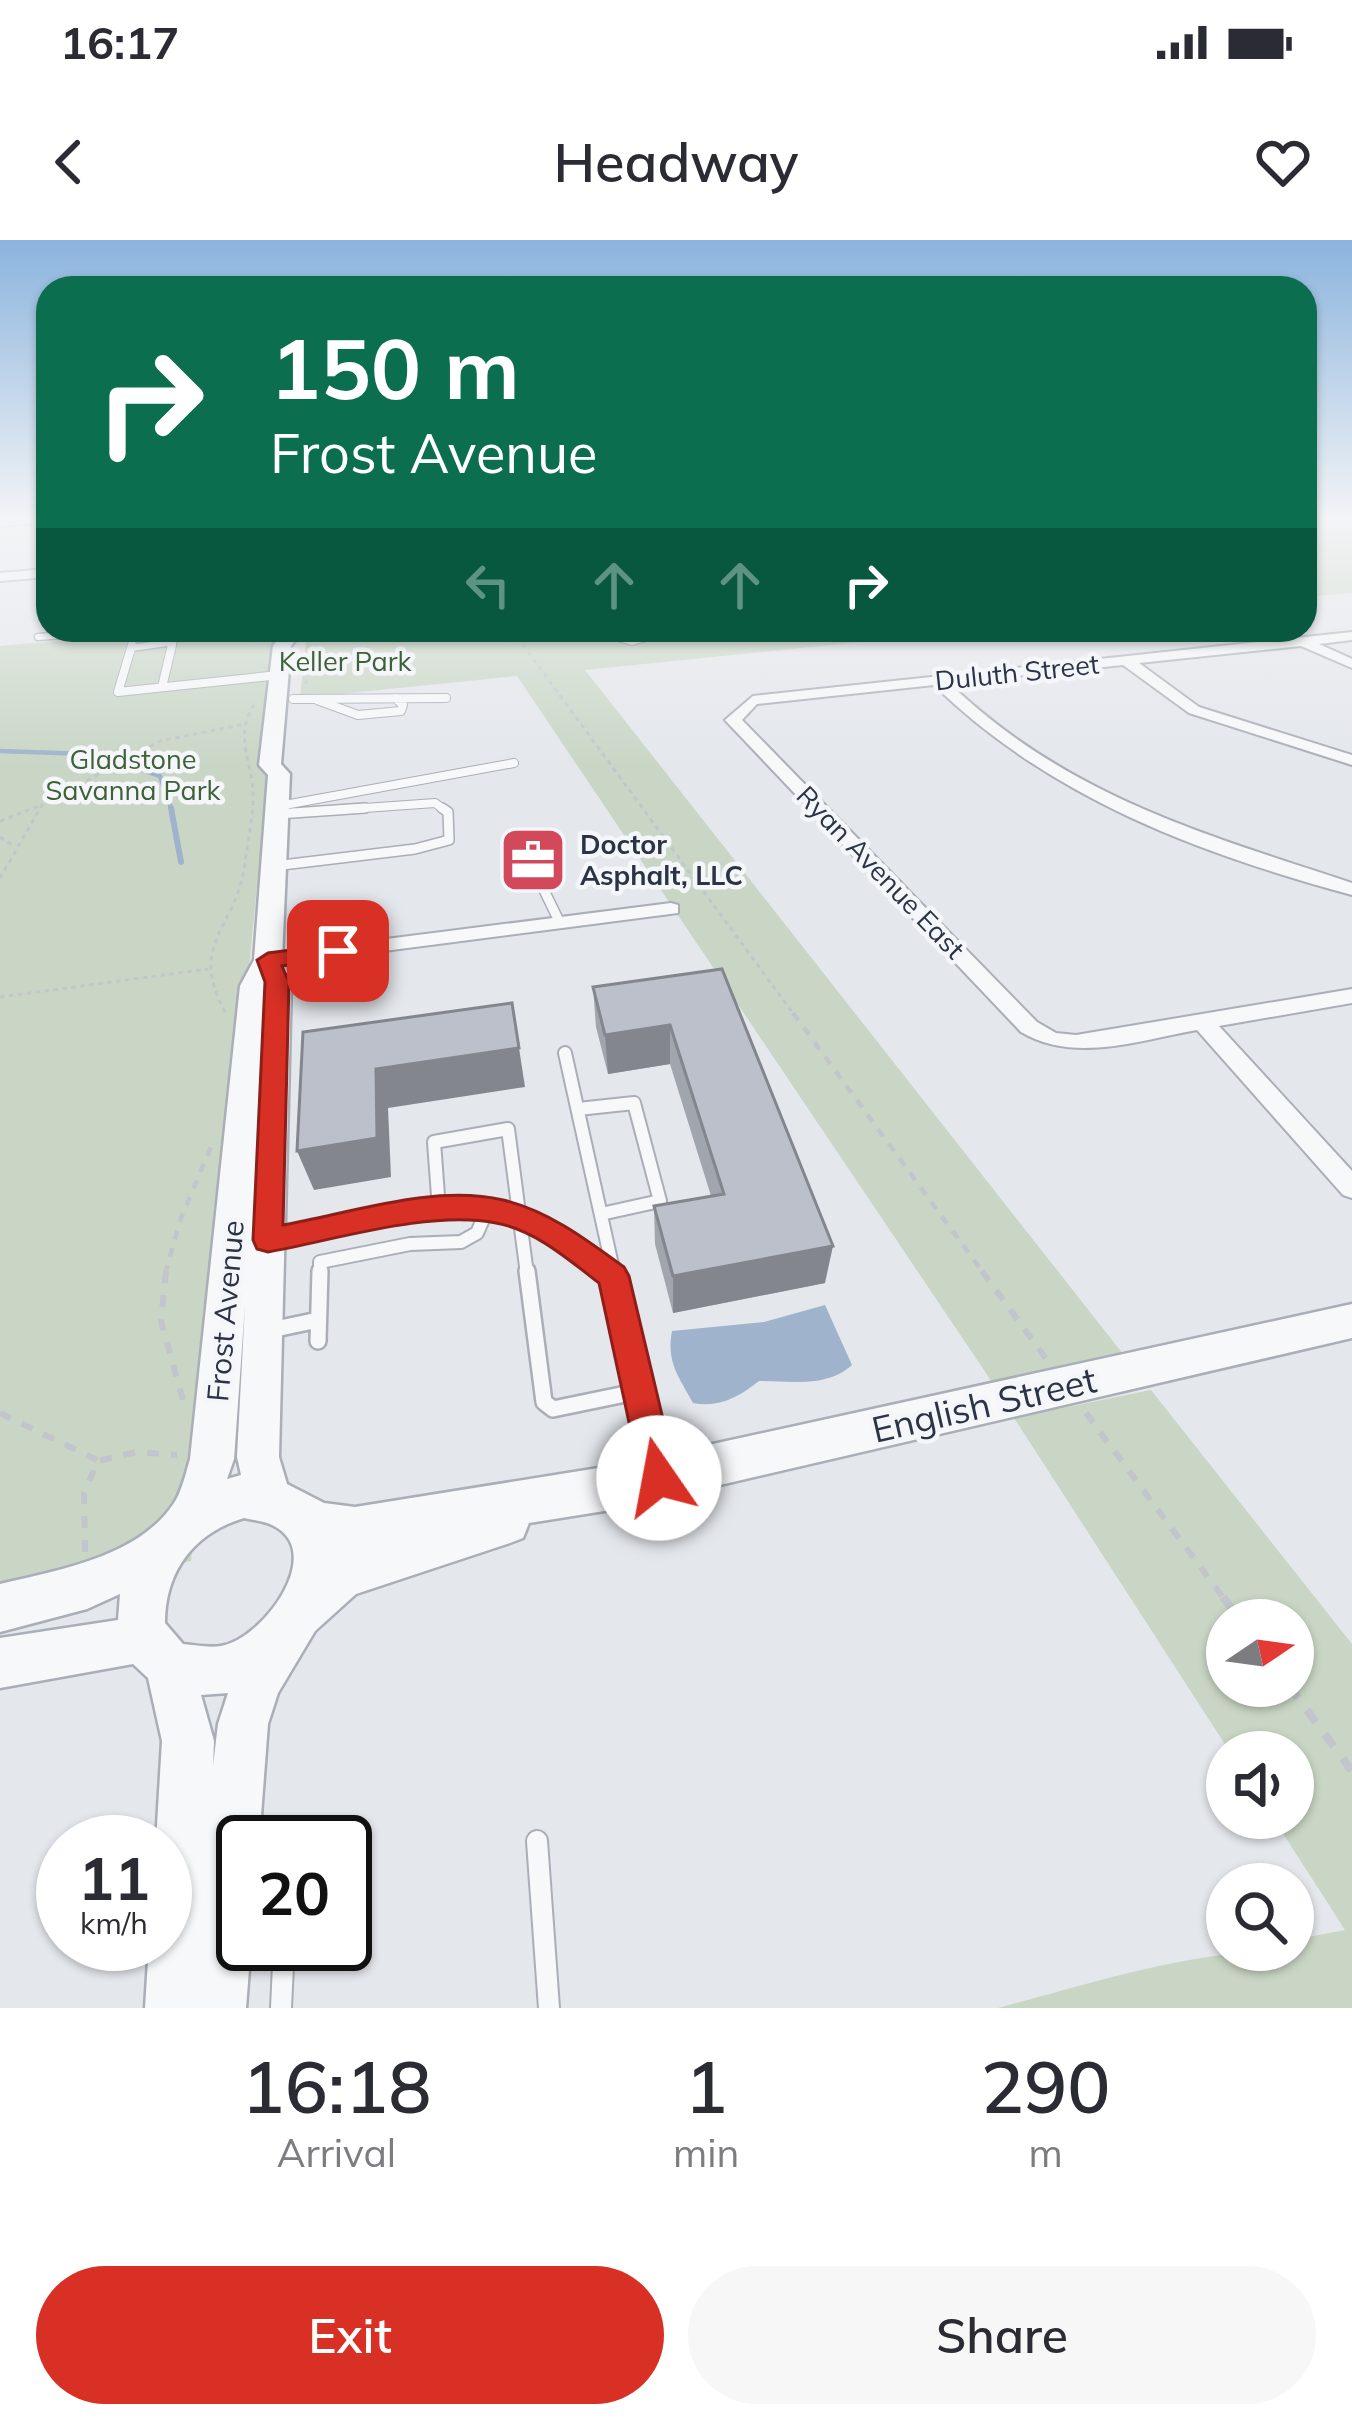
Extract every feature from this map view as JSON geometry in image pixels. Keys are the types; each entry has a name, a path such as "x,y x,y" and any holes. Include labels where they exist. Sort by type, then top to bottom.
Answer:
{"street":[{"name":"Duluth Street","path":"1317,639 1352,635"},
{"name":"Frost Avenue","path":"279,774 270,765 272,675 286,642"},
{"name":"Frost Avenue","path":"176,1534 212,1459 254,986 268,960 279,774 289,762 305,695 298,642"},
{"name":"Duluth Street","path":"753,700 1293,642"},
{"path":"1304,642 1352,664"},
{"path":"1126,660 1194,710 1352,760"},
{"path":"937,680 976,717 1077,790 1352,890"},
{"name":"Ryan Avenue East","path":"753,700 734,720 1029,1027 1051,1040 1076,1043 1202,1021"},
{"path":"268,960 671,909"},
{"name":"Frost Avenue","path":"268,960 277,982 258,1457 286,1506"},
{"path":"1202,1021 1352,996"},
{"path":"1202,1021 1352,1188"},
{"name":"English Street","path":"286,1506 319,1526 355,1530 638,1482 1352,1322"},
{"name":"English Street","path":"292,1626 342,1575 366,1565 638,1482"},
{"path":"0,1608 88,1586 231,1499 286,1506 314,1536 318,1560 292,1626 257,1682 243,1724 238,1815"},
{"path":"175,2008 188,1741 140,1609 146,1579 176,1534"},
{"path":"0,1663 76,1647 113,1647 157,1651 195,1674 226,1672 256,1659 292,1626"},
{"path":"216,2008 222,1971"}],"lane":[{"path":"162,687 173,642 132,645 118,692 272,675"},
{"path":"305,695 342,713 375,716 401,711 403,705 394,698"},
{"path":"305,695 446,698"},
{"path":"278,810 449,768 514,763"},
{"path":"274,866 415,849 449,840 448,812 435,803 278,810"},
{"path":"542,886 560,923"},
{"path":"565,1053 640,1391 638,1482"},
{"path":"578,1109 634,1103 659,1201 601,1214"},
{"path":"439,1209 434,1142 501,1126 508,1130 547,1407 640,1391"},
{"path":"268,1240 439,1209 487,1210 518,1216 557,1234 614,1276"},
{"path":"318,1341 320,1262 410,1244 461,1242 478,1233 487,1210"},
{"path":"264,1331 318,1320"},
{"path":"537,1841 548,2008"},
{"path":"281,2008 283,1971"}],"path":[{"path":"299,642 305,695"},
{"path":"521,642 1224,1599"},
{"path":"228,1017 212,992 208,969 216,932 241,887 252,790 242,758 245,724 272,675"},
{"path":"0,821 42,805 142,748 179,735 245,724"},
{"path":"0,878 42,805"},
{"path":"0,837 16,848"},
{"path":"0,997 208,969"},
{"path":"184,1402 165,1347 164,1291 176,1232 214,1139"},
{"path":"0,1413 98,1461 136,1452 189,1454 181,1467"},
{"path":"97,1547 85,1550 82,1509 86,1482 98,1461"},
{"path":"1305,1707 1352,1771"}],"green space":[{"name":"Gladstone Savanna Park","path":"281,642 191,1561 0,1605 0,646"},
{"name":"Keller Park","path":"306,642 860,642 585,670 1127,1359 994,1385 517,676 300,698"},
{"path":"1151,1390 1352,1644 1352,2008 998,2008 1206,1957 1206,1971 1314,1971 1314,1936 1345,1930 1314,1882 1314,1863 1302,1863 1286,1839 1314,1839 1314,1731 1216,1731 1014,1418"}],"water":[{"path":"825,1305 852,1365 820,1380 759,1381 728,1400 693,1403 672,1361 672,1331 764,1322"}],"building":[{"path":"722,969 833,1246 673,1276 654,1206 724,1194 670,1025 605,1035 593,987"},
{"path":"512,1003 519,1048 376,1069 377,1138 297,1151 303,1032"}],"waterway":[{"path":"0,751 87,754"},
{"path":"122,763 160,776 171,808"},
{"path":"171,808 181,862"}],"place":[{"name":"Doctor Asphalt, LLC","path":"533,860"}],"route":[{"path":"338,951 268,960 277,982 268,1240 439,1209 500,1211 557,1234 614,1276 659,1478"}]}
